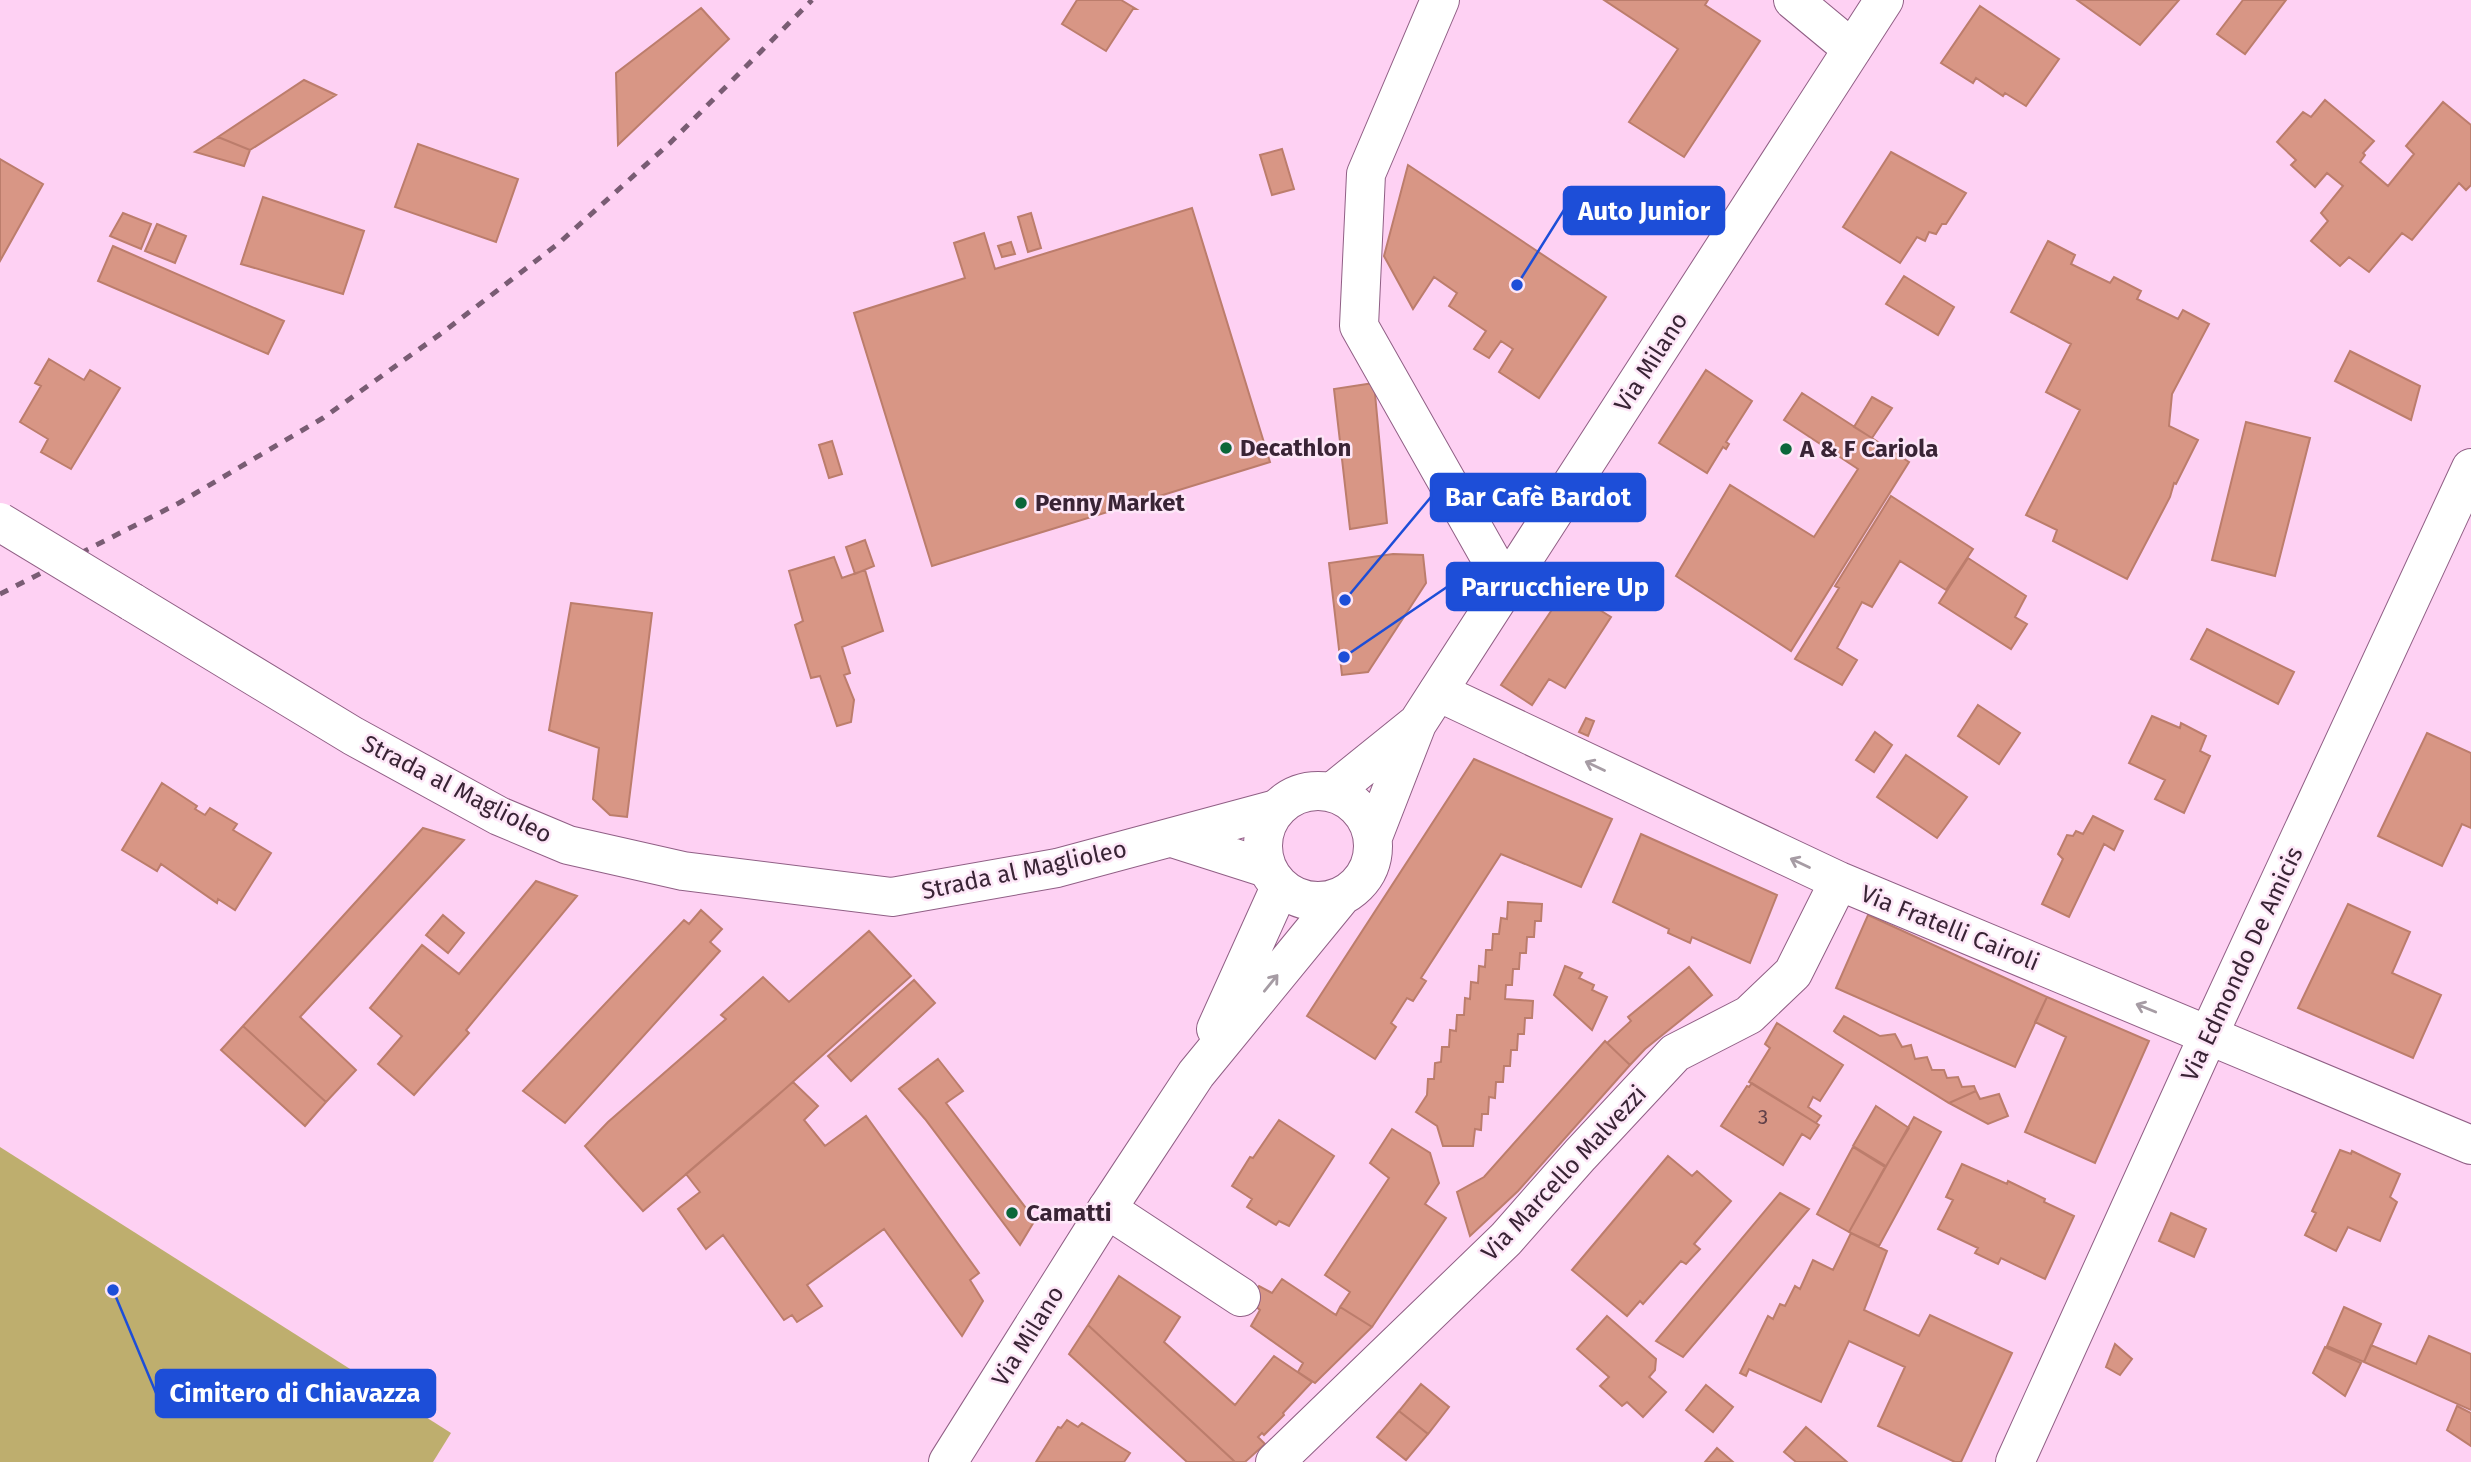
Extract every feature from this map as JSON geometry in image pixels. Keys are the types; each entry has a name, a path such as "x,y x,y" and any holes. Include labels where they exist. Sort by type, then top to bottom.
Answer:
{"street":[{"path":"1440,0 1366,174 1359,326 1506,586"},
{"path":"1793,0 1852,49"},
{"name":"Via Milano","path":"1373,838 1417,723 1884,0"},
{"name":"Via Edmondo De Amicis","path":"2015,1462 2209,1034 2471,468"},
{"name":"Strada al Maglioleo","path":"0,522 353,736 488,810 568,845 630,860 683,871 892,897 1057,869 1276,809"},
{"name":"Via Fratelli Cairoli","path":"1438,692 1839,881 2471,1145"},
{"name":"Via Milano","path":"1332,792 1417,723"},
{"path":"1314,790 1332,792 1359,808 1368,822 1373,838 1373,855 1366,873 1356,887 1341,897 1309,901 1293,897 1273,877 1262,853 1267,822 1276,809 1300,793 1314,790"},
{"path":"1172,838 1273,877"},
{"name":"Via Milano","path":"1196,1074 1273,877"},
{"name":"Via Marcello Malvezzi","path":"1275,1462 1506,1239 1675,1053 1749,1015 1793,974 1839,881"},
{"name":"Via Milano","path":"948,1462 1107,1209 1196,1074 1341,897"},
{"path":"1107,1209 1241,1297"}],"shaded area":[{"path":"0,1147 451,1433 433,1462 0,1462"}],"building":[{"path":"1077,0 1121,0 1136,9 1133,9 1106,51 1062,24"},
{"path":"1604,0 1708,0 1705,5 1760,41 1684,157 1629,122 1678,49"},
{"path":"2077,0 2179,0 2140,45"},
{"path":"2243,0 2286,0 2245,54 2217,34"},
{"path":"1980,6 2059,59 2026,106 2005,93 2003,96 1976,78 1973,83 1941,63"},
{"path":"701,8 729,39 618,145 616,73"},
{"path":"304,80 336,95 250,150 218,137"},
{"path":"2325,100 2374,141 2363,153 2365,155 2360,162 2388,186 2414,154 2406,146 2443,102 2471,125 2471,185 2466,190 2459,183 2412,240 2402,233 2369,272 2349,257 2340,266 2311,241 2328,221 2321,213 2343,186 2327,173 2315,187 2291,165 2296,160 2277,142 2303,112 2311,117"},
{"path":"218,137 250,150 244,166 195,152"},
{"path":"418,144 518,179 496,242 395,207"},
{"path":"1282,149 1294,189 1272,195 1260,155"},
{"path":"1891,152 1966,193 1946,224 1942,224 1936,234 1929,232 1925,241 1917,237 1900,263 1843,227"},
{"path":"0,159 43,184 0,261"},
{"path":"1408,165 1606,297 1539,398 1499,372 1513,349 1501,341 1489,358 1474,349 1486,331 1449,306 1457,293 1434,277 1413,309 1384,256"},
{"path":"263,197 364,231 343,294 241,264"},
{"path":"1192,208 1270,462 932,566 854,313 965,278 954,243 984,233 995,269"},
{"path":"123,213 151,224 141,249 110,236"},
{"path":"1031,213 1041,248 1028,252 1018,217"},
{"path":"157,224 186,236 175,263 145,251"},
{"path":"2048,241 2075,255 2071,264 2110,283 2114,277 2141,291 2137,299 2178,319 2183,310 2209,324 2172,394 2169,426 2198,440 2127,579 2053,541 2057,530 2026,515 2080,410 2046,392 2071,344 2011,312"},
{"path":"1011,242 1015,254 1002,257 998,246"},
{"path":"113,246 284,321 268,354 98,281"},
{"path":"1904,276 1954,307 1938,335 1886,304"},
{"path":"2350,351 2420,386 2411,420 2335,381"},
{"path":"49,359 84,380 90,370 120,388 71,469 41,452 48,439 20,422 41,386 35,383"},
{"path":"1706,370 1752,401 1726,442 1729,444 1726,449 1723,447 1707,473 1659,443"},
{"path":"1374,383 1387,523 1350,529 1334,389"},
{"path":"1802,393 1909,462 1791,651 1676,576 1730,485 1814,537 1858,469 1784,420"},
{"path":"1872,397 1892,408 1872,438 1854,427"},
{"path":"2246,422 2310,438 2275,576 2212,560"},
{"path":"832,441 842,474 829,478 819,445"},
{"path":"1891,496 1973,549 1946,590 1900,561 1872,607 1862,602 1837,648 1857,660 1842,685 1795,659 1839,588 1835,586"},
{"path":"865,540 874,566 855,574 846,547"},
{"path":"1393,554 1423,555 1426,583 1368,672 1342,675 1329,563"},
{"path":"834,557 842,578 865,570 883,631 842,647 850,673 844,675 854,700 851,722 837,726 820,676 811,678 795,625 803,621 789,571"},
{"path":"1968,558 2026,596 2015,617 2027,624 2011,649 1939,603"},
{"path":"1566,589 1611,617 1565,688 1549,679 1532,705 1501,685"},
{"path":"571,603 652,613 627,817 610,815 593,799 599,748 549,730"},
{"path":"2207,629 2294,672 2278,704 2191,659"},
{"path":"1978,705 2020,733 1999,764 1958,736"},
{"path":"2152,716 2180,728 2181,723 2206,736 2200,751 2210,756 2184,813 2155,799 2165,780 2129,763"},
{"path":"1586,718 1594,721 1588,736 1579,732"},
{"path":"1875,732 1892,745 1874,772 1856,760"},
{"path":"2427,733 2471,753 2471,828 2462,824 2442,866 2378,836"},
{"path":"1906,755 1967,797 1937,838 1877,797"},
{"path":"1474,759 1612,819 1581,887 1501,854 1421,978 1426,981 1413,1001 1407,998 1391,1023 1396,1027 1375,1059 1307,1016"},
{"path":"162,783 197,806 195,809 205,815 210,808 237,824 233,830 271,853 235,910 218,899 217,903 161,864 157,871 122,850"},
{"path":"2093,816 2123,831 2114,850 2104,844 2069,917 2042,904 2063,859 2058,854 2067,835 2073,836 2076,831 2083,834"},
{"path":"423,828 464,840 300,1017 356,1070 326,1102 243,1026"},
{"path":"1641,834 1777,895 1750,963 1692,937 1690,943 1668,933 1669,929 1613,902"},
{"path":"536,881 577,896 466,1030 469,1033 414,1095 378,1064 402,1036 370,1008 422,945 459,974"},
{"path":"1508,902 1542,904 1541,921 1535,921 1534,937 1527,937 1526,953 1520,953 1519,969 1513,969 1512,985 1506,985 1505,999 1533,1001 1532,1018 1525,1018 1524,1034 1518,1034 1517,1050 1511,1050 1510,1066 1504,1066 1503,1082 1496,1082 1495,1098 1489,1097 1488,1114 1482,1114 1481,1130 1475,1129 1473,1146 1443,1146 1437,1126 1416,1112 1427,1095 1428,1079 1434,1079 1435,1063 1441,1062 1442,1047 1449,1047 1450,1030 1456,1031 1457,1015 1464,1015 1465,998 1470,999 1471,982 1478,983 1479,966 1485,967 1486,950 1492,950 1493,934 1499,934 1501,918 1507,919"},
{"path":"2348,904 2410,932 2392,973 2441,995 2413,1058 2298,1008"},
{"path":"701,910 722,929 710,942 720,951 565,1123 523,1091 684,920 689,924"},
{"path":"443,915 464,933 448,953 426,935"},
{"path":"1868,915 2047,997 2015,1067 1836,988"},
{"path":"869,931 911,976 643,1211 585,1146 608,1122 726,1019 721,1015 763,977 789,1002"},
{"path":"1565,966 1582,973 1579,978 1594,985 1592,990 1607,997 1592,1030 1554,995"},
{"path":"1689,967 1712,995 1645,1049 1630,1065 1607,1043 1631,1021 1628,1017"},
{"path":"914,980 935,1003 851,1081 828,1056"},
{"path":"2047,997 2149,1041 2095,1163 2025,1132 2066,1037 2035,1022"},
{"path":"1844,1016 1880,1036 1895,1034 1902,1047 1911,1045 1915,1059 1927,1057 1932,1070 1944,1070 1947,1078 1958,1077 1962,1087 1974,1086 1976,1091 1949,1103 1836,1033 1834,1031"},
{"path":"1777,1023 1843,1065 1820,1101 1813,1097 1808,1107 1821,1116 1816,1123 1749,1082 1770,1048 1765,1044"},
{"path":"243,1026 326,1102 305,1126 221,1050"},
{"path":"1605,1041 1630,1065 1518,1191 1470,1236 1457,1192 1484,1177"},
{"path":"938,1059 963,1091 946,1103 1035,1220 1020,1245 925,1119 899,1089"},
{"path":"793,1082 818,1106 804,1120 825,1146 866,1116 979,1273 970,1280 983,1301 962,1336 884,1229 807,1285 822,1306 797,1322 792,1315 784,1320 723,1235 706,1249 678,1209 700,1192 686,1174"},
{"path":"1752,1083 1819,1125 1810,1139 1802,1134 1783,1165 1721,1126 1747,1086"},
{"path":"1976,1091 1980,1099 1999,1094 2008,1116 1988,1124 1949,1103"},
{"path":"1876,1106 1909,1128 1886,1166 1853,1146"},
{"path":"1914,1117 1941,1132 1879,1246 1849,1232"},
{"path":"1279,1120 1334,1156 1289,1226 1279,1221 1276,1225 1247,1207 1252,1199 1232,1186 1250,1157 1253,1158"},
{"path":"1392,1129 1430,1153 1439,1183 1425,1204 1446,1218 1372,1327 1340,1307 1350,1292 1325,1275 1389,1178 1370,1163"},
{"path":"1853,1147 1885,1167 1849,1232 1817,1214"},
{"path":"2340,1150 2351,1154 2352,1151 2400,1174 2390,1197 2397,1202 2380,1241 2348,1227 2336,1251 2305,1235 2316,1213 2312,1211"},
{"path":"1668,1156 1692,1176 1697,1171 1731,1201 1694,1244 1700,1249 1686,1264 1681,1261 1643,1304 1640,1301 1627,1316 1572,1270"},
{"path":"1962,1164 2007,1184 2008,1181 2074,1216 2045,1279 2001,1258 1998,1264 1975,1253 1978,1248 1938,1229 1953,1200 1946,1197"},
{"path":"1780,1193 1809,1209 1683,1357 1656,1341"},
{"path":"2171,1213 2206,1229 2194,1257 2159,1241"},
{"path":"1851,1233 1887,1251 1864,1310 1919,1336 1930,1315 2012,1353 1961,1462 1955,1462 1878,1426 1905,1367 1849,1341 1821,1402 1749,1369 1746,1376 1740,1373 1768,1316 1773,1319 1780,1304 1785,1306 1795,1286 1800,1289 1813,1260 1833,1270"},
{"path":"1119,1276 1180,1317 1164,1342 1235,1405 1274,1356 1312,1382 1284,1415 1264,1435 1262,1433 1258,1437 1265,1444 1245,1462 1235,1462 1088,1325"},
{"path":"1282,1279 1336,1315 1340,1307 1372,1327 1315,1383 1298,1372 1303,1363 1251,1326 1260,1310 1248,1300 1259,1286 1272,1293"},
{"path":"2344,1307 2381,1324 2364,1362 2327,1346"},
{"path":"1607,1316 1656,1359 1655,1370 1649,1377 1666,1392 1643,1417 1627,1402 1622,1406 1600,1386 1609,1377 1577,1349"},
{"path":"1088,1325 1235,1462 1187,1462 1069,1354"},
{"path":"2429,1336 2471,1354 2471,1410 2364,1362 2371,1345 2416,1364"},
{"path":"2115,1344 2132,1359 2120,1375 2106,1367"},
{"path":"2325,1347 2361,1363 2345,1396 2313,1373"},
{"path":"1421,1384 1449,1407 1428,1434 1399,1411"},
{"path":"1706,1385 1733,1407 1713,1432 1686,1410"},
{"path":"2457,1406 2471,1413 2471,1446 2447,1430"},
{"path":"1399,1411 1428,1434 1406,1460 1377,1437"},
{"path":"1067,1420 1078,1427 1082,1423 1130,1453 1124,1462 1036,1462 1058,1427 1061,1428"},
{"path":"1806,1427 1847,1462 1796,1462 1784,1452"},
{"path":"1717,1448 1733,1462 1705,1462"}],"railway":[{"path":"0,594 179,503 323,418 446,330 559,243 670,143 812,0"}],"place":[{"name":"Auto Junior","path":"1517,285"},
{"name":"Decathlon","path":"1226,448"},
{"name":"A & F Cariola","path":"1786,449"},
{"name":"Penny Market","path":"1021,503"},
{"name":"Bar Cafè Bardot","path":"1345,600"},
{"name":"Parrucchiere Up","path":"1344,657"},
{"name":"Camatti","path":"1012,1213"},
{"name":"Cimitero di Chiavazza","path":"113,1290"}]}
